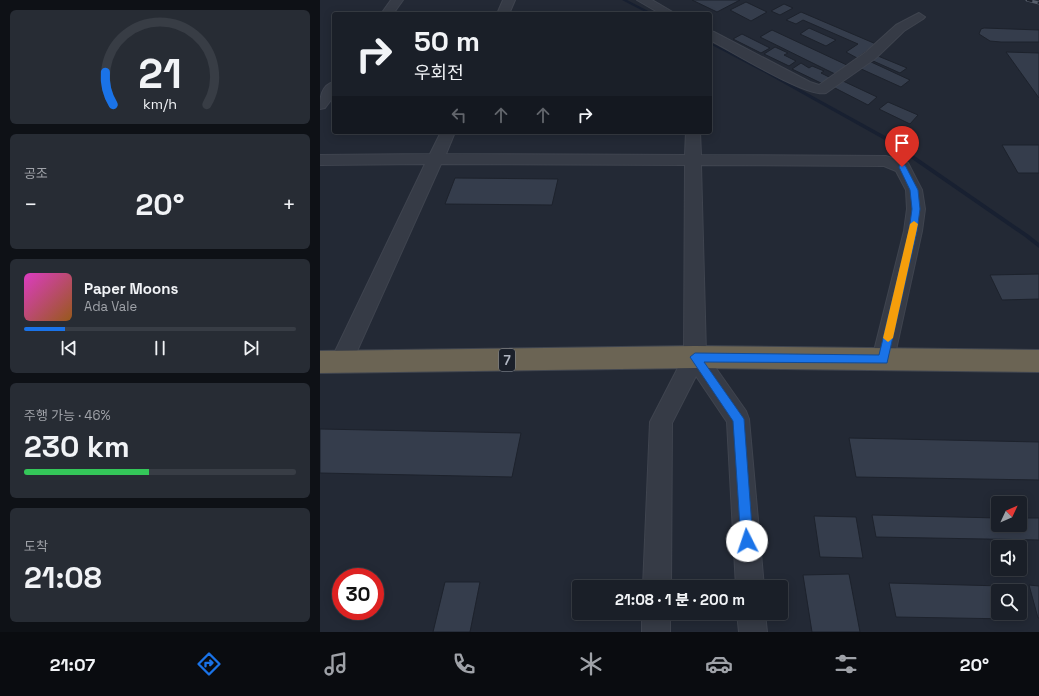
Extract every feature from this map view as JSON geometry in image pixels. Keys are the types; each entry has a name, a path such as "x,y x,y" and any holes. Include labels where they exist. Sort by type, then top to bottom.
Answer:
{"highway":[{"name":"7","path":"331,362 695,357 1039,361"}],"street":[{"path":"389,12 398,0"},
{"path":"504,12 509,0"},
{"path":"643,0 666,12"},
{"path":"712,37 805,85 821,90 871,55 900,28 919,16"},
{"path":"320,105 332,89"},
{"path":"331,362 436,159 447,134"},
{"path":"657,580 661,422 695,357 693,134"},
{"path":"320,160 436,159 886,161 902,167 914,190 916,209 913,231 883,360"},
{"path":"695,357 738,419 750,580"},
{"path":"656,620 656,632"},
{"path":"752,620 753,632"}],"building":[{"path":"692,0 740,0 717,12"},
{"path":"746,2 767,12 751,21 730,10"},
{"path":"784,4 793,8 780,15 771,11"},
{"path":"801,12 876,44 857,58 846,52 858,44 803,20 796,24 786,20"},
{"path":"809,28 836,40 826,46 800,34"},
{"path":"981,29 1039,30 1039,42 990,41 979,34"},
{"path":"772,30 849,66 837,75 760,37"},
{"path":"742,34 770,48 761,53 733,39"},
{"path":"775,47 788,53 784,55 796,61 789,66 764,54"},
{"path":"1006,52 1039,53 1039,98"},
{"path":"878,56 907,68 900,73 871,60"},
{"path":"869,61 910,80 901,87 859,68"},
{"path":"801,63 809,68 812,66 824,71 821,73 831,78 823,84 792,69"},
{"path":"843,81 877,97 868,105 833,87"},
{"path":"888,102 918,115 910,124 879,109"},
{"path":"1002,145 1039,145 1039,173 1018,173"},
{"path":"455,178 558,179 552,205 445,204"},
{"path":"1039,274 1039,299 1002,300 990,275"},
{"path":"320,429 521,433 512,477 320,473"},
{"path":"849,438 1039,442 1039,480 856,477"},
{"path":"872,515 991,518 991,532 1027,532 1027,518 1039,518 1039,540 876,537"},
{"path":"814,516 856,517 863,558 820,557"},
{"path":"849,574 860,632 812,632 803,575"},
{"path":"445,582 480,582 470,632 433,632"},
{"path":"889,583 991,586 991,619 896,617"},
{"path":"1029,585 1039,586 1039,618 1038,618"}],"waterway":[{"path":"624,0 648,12"},
{"path":"712,44 768,73 885,138 1027,236 1039,246"}],"railway":[{"path":"1027,0 1039,3"}],"slow traffic":[{"path":"888,338 914,224"}],"route":[{"path":"747,541 738,419 695,357 883,360 913,231 916,209 914,190 902,167"}]}
